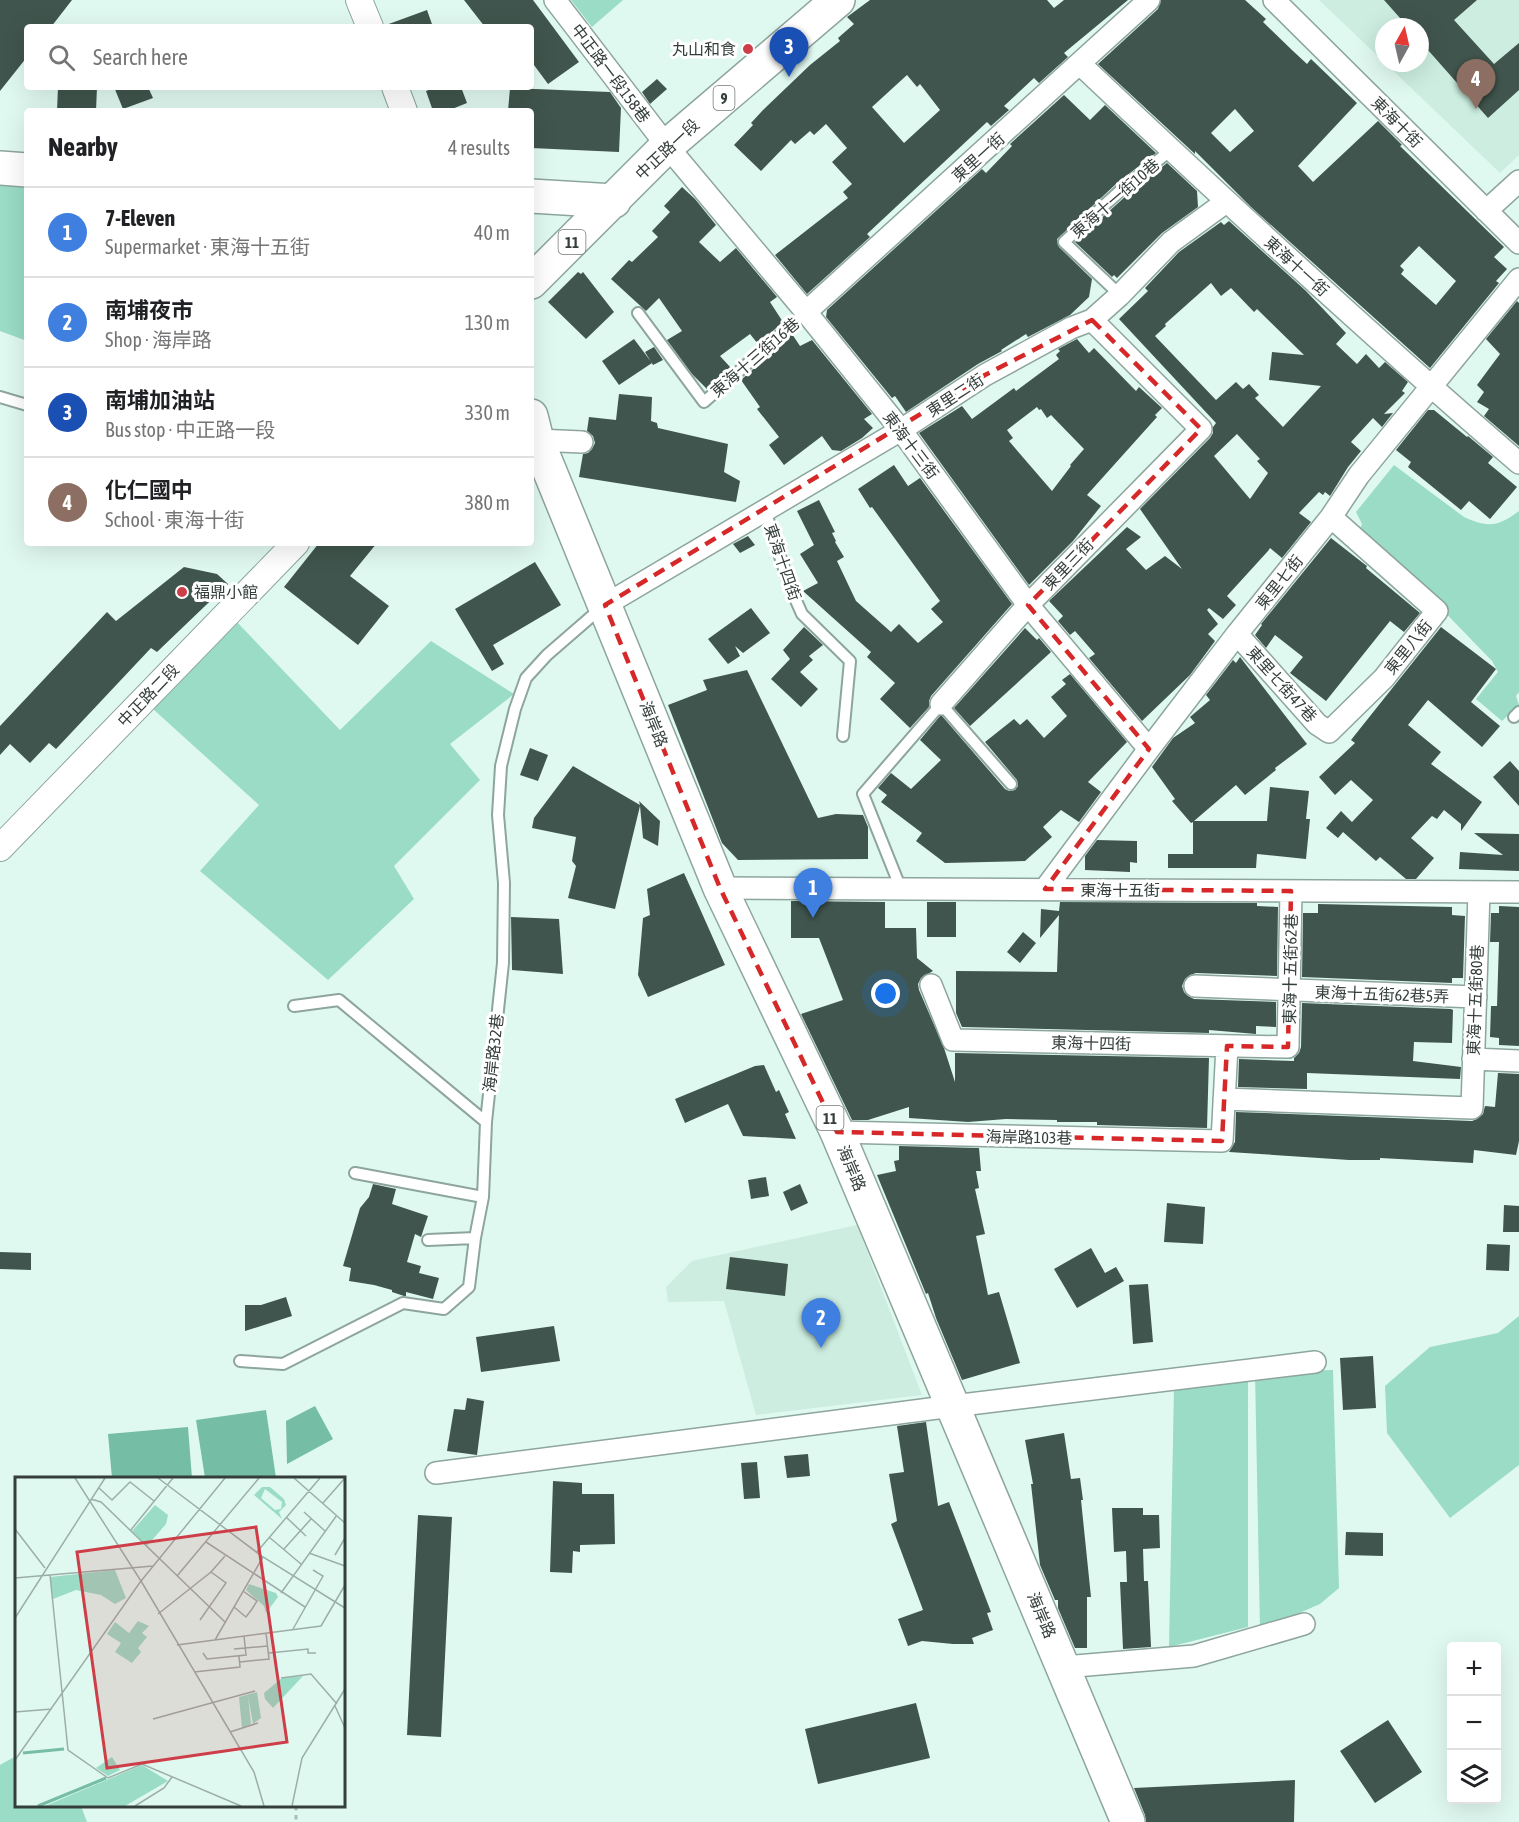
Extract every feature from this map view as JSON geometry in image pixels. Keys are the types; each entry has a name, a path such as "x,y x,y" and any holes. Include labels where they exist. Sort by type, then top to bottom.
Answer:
{"main road":[{"name":"中正路一段","path":"534,279 668,146 838,0"},
{"path":"0,168 24,170"},
{"path":"534,196 614,201"},
{"name":"海岸路","path":"534,428 720,888 837,1132 1128,1822"}],"street":[{"path":"359,0 369,24"},
{"name":"中正路一段158巷","path":"555,0 668,146"},
{"name":"東里一街","path":"806,312 1149,0"},
{"name":"東海十街","path":"1274,0 1519,243"},
{"name":"東海十一街","path":"1080,64 1226,202 1430,387 1519,463"},
{"path":"395,90 403,108"},
{"name":"東海十三街","path":"668,146 901,430 1028,605 1149,749"},
{"path":"1486,210 1519,181"},
{"name":"東里二街","path":"605,604 901,430 985,375 1071,328 1092,320 1120,295 1171,242 1226,202"},
{"name":"東里七街","path":"1045,889 1237,634 1331,517 1353,483 1519,279"},
{"name":"東里三街","path":"941,704 1028,605 1201,429 1092,320"},
{"path":"534,428 582,442"},
{"name":"東里八街","path":"1329,732 1384,678 1437,611 1331,517"},
{"name":"中正路二段","path":"0,848 293,546"},
{"name":"東里七街47巷","path":"1237,634 1317,724 1329,732"},
{"name":"東海十五街","path":"720,888 1519,892"},
{"name":"東海十五街62巷","path":"1288,1047 1291,891"},
{"name":"東海十五街80巷","path":"1224,1099 1472,1108 1479,892"},
{"name":"東海十四街","path":"932,985 953,1040 1288,1047"},
{"name":"東海十五街62巷5弄","path":"1195,986 1476,997"},
{"path":"1224,1099 1227,1046"},
{"path":"1473,1059 1519,1060"},
{"name":"海岸路103巷","path":"837,1132 1222,1142 1224,1099"},
{"path":"436,1473 1316,1362"},
{"path":"1064,1667 1194,1656 1305,1624"}],"lane":[{"name":"東海十一街10巷","path":"1120,295 1064,242 1122,189 1171,150"},
{"name":"東海十三街16巷","path":"638,313 704,402 806,312"},
{"path":"0,398 24,404"},
{"name":"東海十四街","path":"765,510 790,587 802,614 850,661 843,736"},
{"name":"海岸路32巷","path":"240,1361 283,1364 403,1303 444,1309 469,1287 483,1197 486,1122 503,963 504,883 498,815 501,766 515,709 526,678 547,655 605,604"},
{"path":"901,888 864,794 941,704 1011,784"},
{"path":"294,1006 339,1000 486,1122"},
{"path":"355,1173 483,1197"},
{"path":"428,1240 476,1238"}],"highlighted area":[{"path":"1092,320 1201,429 1028,605 1149,749 1045,889 1291,891 1288,1047 1227,1046 1222,1141 837,1132 720,888 605,605 985,375"}],"shaded area":[{"path":"571,0 623,0 592,27"},
{"path":"1319,0 1519,0 1519,155 1500,173 1394,72 1429,72 1429,18 1375,18 1375,53"},
{"path":"0,182 24,183 24,340 0,331"},
{"path":"1394,465 1464,517 1473,521 1487,524 1499,523 1519,511 1519,692 1516,696 1519,705 1502,721 1476,699 1498,672 1492,661 1433,600 1358,535 1362,524 1356,512"},
{"path":"234,619 340,730 431,641 514,694 450,744 480,780 394,866 414,899 328,980 200,871 259,805 153,709"},
{"path":"857,1225 922,1395 756,1415 724,1301 668,1302 666,1287 692,1261"},
{"path":"1519,1316 1519,1465 1450,1518 1387,1433 1385,1386 1430,1347 1498,1333"},
{"path":"1333,1370 1339,1588 1320,1604 1260,1630 1255,1372"},
{"path":"1248,1378 1248,1627 1169,1647 1174,1388"},
{"path":"315,1406 333,1439 287,1464 286,1421"},
{"path":"266,1410 276,1477 205,1477 196,1420"},
{"path":"188,1427 192,1477 112,1477 108,1434"},
{"path":"15,1757 15,1807 81,1807 87,1822 0,1822 0,1765"}],"building":[{"path":"0,0 72,0 53,24 24,24 24,61 0,91"},
{"path":"464,0 533,0 579,62 548,84 534,65 534,24 483,24"},
{"path":"870,0 1047,0 1054,8 1064,0 1128,0 1064,53 1068,57 1039,83 1034,78 1004,106 1009,110 991,126 987,122 867,234 870,237 807,294 775,255 848,198 843,192 852,184 832,162 847,148 826,124 814,135 810,131 795,144 791,140 761,171 734,145 753,125 751,123 763,110 810,65 840,41 838,38 854,24 847,17","holes":["907,75 917,87 920,84 940,110 904,143 872,107"]},
{"path":"1161,0 1245,0 1266,19 1263,22 1307,64 1311,59 1357,103 1298,166 1313,182 1378,121 1402,145 1400,146 1504,247 1494,257 1507,269 1496,281 1499,283 1430,368 1251,207 1195,151 1195,154 1098,64 1158,9","holes":["1235,109 1254,131 1230,152 1211,133","1419,246 1456,281 1436,305 1401,274 1404,270 1400,266"]},
{"path":"1384,0 1477,0 1454,20 1494,64 1519,43 1519,90 1488,118 1429,51 1429,18 1400,18"},
{"path":"427,10 432,24 389,24"},
{"path":"657,79 667,89 650,104 642,92"},
{"path":"58,90 97,90 96,108 57,108"},
{"path":"115,90 149,90 153,98 123,108"},
{"path":"462,90 467,103 454,108 432,108 426,91"},
{"path":"510,90 610,92 621,108 619,152 534,148 534,108 508,108"},
{"path":"1064,95 1090,120 1105,105 1156,153 1117,183 1057,239 1059,247 1092,279 1089,297 1070,315 1028,337 1026,334 906,412 895,396 892,398 826,317 827,310 982,169 986,173 1012,146 1010,144"},
{"path":"1167,163 1197,191 1198,207 1162,233 1117,278 1114,275 1112,277 1075,242"},
{"path":"682,187 716,225 699,242 720,262 736,248 777,297 770,302 783,322 758,344 750,334 720,356 731,368 707,389 692,374 667,340 682,331 659,298 646,311 611,279 629,260 632,262 658,237 652,231 670,212 664,206"},
{"path":"1229,221 1306,291 1346,333 1336,344 1357,364 1366,354 1379,368 1385,362 1408,382 1402,391 1405,393 1384,414 1393,413 1382,427 1373,418 1351,442 1361,451 1330,496 1325,492 1323,495 1319,492 1299,513 1311,522 1282,558 1270,548 1227,596 1236,605 1223,619 1209,608 1207,610 1218,624 1208,634 1215,641 1190,675 1142,721 1089,658 1095,654 1075,631 1070,635 1058,621 1063,616 1049,601 1127,527 1141,537 1126,549 1146,570 1165,556 1182,569 1140,509 1210,438 1216,423 1119,319 1148,291 1145,288 1179,252 1221,222 1224,225","holes":["1211,283 1221,296 1231,288 1254,312 1257,309 1304,355 1272,352 1269,380 1321,386 1283,427 1255,398 1259,395 1249,384 1243,389 1236,382 1216,400 1155,336 1166,326 1165,324","1237,434 1260,459 1257,461 1268,473 1250,499 1214,456"]},
{"path":"578,272 581,274 583,272 614,312 586,339 548,302"},
{"path":"1517,301 1519,303 1519,446 1484,416 1489,409 1477,402 1484,392 1477,385 1500,354 1486,339"},
{"path":"792,334 800,346 812,340 872,414 864,419 873,428 841,451 832,450 822,436 784,465 769,445 779,437 757,409 760,407 741,380"},
{"path":"634,339 652,363 619,385 602,361"},
{"path":"1077,339 1089,353 1094,348 1136,391 1139,387 1162,408 1155,415 1157,417 1087,495 1101,506 1073,541 1029,585 919,433 962,406 972,419 1014,388 1016,391 1059,359 1056,355 1060,351 1058,349","holes":["1037,407 1041,409 1047,418 1051,415 1084,449 1052,491 1009,441 1013,438 1007,430"]},
{"path":"654,347 663,360 653,365 645,352"},
{"path":"619,394 652,397 651,421 657,423 658,428 728,444 724,472 740,481 736,502 579,477 583,454 588,453 595,443 593,436 587,431 589,417 616,420"},
{"path":"1428,410 1434,410 1493,457 1488,463 1517,487 1490,519 1469,501 1461,510 1408,467 1411,462 1396,450"},
{"path":"894,465 908,486 920,478 1012,604 931,696 929,707 910,728 880,699 895,683 867,657 871,652 803,591 818,583 800,554 814,545 797,511 819,500 835,532 832,533 835,542 844,557 837,561 856,601 891,632 899,624 918,643 943,622 931,609 940,601 858,489"},
{"path":"748,536 755,545 740,553 733,544"},
{"path":"1331,538 1420,613 1404,632 1390,621 1326,701 1290,673 1303,657 1275,635 1266,648 1255,635 1261,624"},
{"path":"317,546 375,546 350,576 389,606 358,645 284,587"},
{"path":"535,562 561,605 493,645 504,664 492,671 455,609"},
{"path":"184,567 217,574 228,584 157,652 151,648 56,749 49,743 30,763 10,744 0,755 0,726 107,612 116,621"},
{"path":"751,608 770,633 743,653 735,646 740,656 728,664 708,639"},
{"path":"804,627 823,645 809,656 813,660 800,672 818,689 801,707 771,679 790,659 783,650"},
{"path":"1441,627 1496,669 1471,702 1500,726 1482,747 1428,700 1408,725 1441,752 1431,764 1482,802 1461,831 1461,824 1444,810 1437,819 1432,816 1411,838 1434,858 1416,879 1406,879 1380,857 1376,861 1343,832 1338,838 1326,828 1341,811 1352,822 1373,800 1351,780 1335,795 1319,777 1355,743 1351,740"},
{"path":"1025,628 1037,640 1039,638 1051,652 970,726 954,708"},
{"path":"1240,657 1307,744 1245,795 1236,785 1194,821 1267,821 1270,787 1309,791 1306,819 1310,819 1306,859 1257,854 1256,868 1168,868 1168,854 1193,854 1193,822 1191,823 1172,801 1175,799 1152,767 1173,738 1195,723 1190,717 1210,700 1206,695 1233,660 1236,663"},
{"path":"747,670 818,818 836,814 863,815 868,827 868,859 738,860 722,843 668,705 707,690 703,680"},
{"path":"1070,674 1127,742 1088,782 1101,792 1079,822 1061,810 1043,827 1052,837 1025,861 945,863 916,841 922,833 881,802 887,795 878,788 891,773 911,789 941,760 920,740 940,716 1005,789 1015,790 1018,786 1017,780 985,742 1014,719 1020,725 1027,719 1044,738 1067,716 1051,697 1066,684 1062,680"},
{"path":"530,748 548,755 538,781 520,775"},
{"path":"1510,761 1519,771 1519,806 1493,777"},
{"path":"573,766 640,805 639,801 660,821 658,846 643,838 640,806 615,909 568,898 576,866 572,861 576,837 532,828 534,818"},
{"path":"1474,833 1519,834 1519,871 1459,869 1460,852 1503,855"},
{"path":"1097,840 1137,841 1137,863 1130,862 1130,872 1085,870 1085,856"},
{"path":"684,873 725,965 648,997 638,975 643,918 650,915 647,889"},
{"path":"791,901 885,902 885,928 916,928 917,958 933,971 921,978 918,984 919,990 944,1048 955,1082 955,1053 1209,1058 1207,1128 1097,1125 1097,1122 1057,1122 1057,1120 1006,1119 968,1122 909,1118 909,1107 868,1120 852,1120 801,1014 843,1000 819,938 791,938"},
{"path":"927,902 956,902 956,937 927,937"},
{"path":"1060,902 1257,903 1257,906 1278,907 1277,976 1196,973 1185,979 1182,986 1184,992 1194,999 1276,1002 1276,1027 1256,1026 1256,1034 1209,1030 1209,1033 962,1027 956,1013 956,971 1057,972 1059,915 1040,938 1041,909 1059,911"},
{"path":"1318,904 1452,907 1452,915 1465,916 1463,978 1452,978 1452,983 1302,977 1303,913 1318,913"},
{"path":"1499,906 1519,907 1519,1046 1499,1045 1499,1038 1490,1037 1491,1006 1497,1006 1499,942 1490,942 1491,913 1499,913"},
{"path":"511,917 559,919 563,974 512,970"},
{"path":"1023,932 1036,943 1020,963 1007,952"},
{"path":"1302,1003 1451,1009 1453,1010 1452,1043 1414,1042 1413,1061 1461,1067 1460,1079 1307,1073 1307,1089 1238,1087 1239,1059 1294,1061 1301,1047"},
{"path":"764,1065 776,1092 779,1090 789,1112 785,1114 796,1139 743,1136 728,1104 685,1123 675,1099 755,1066"},
{"path":"1498,1073 1519,1074 1519,1141 1516,1155 1474,1150 1473,1163 1380,1158 1380,1160 1349,1160 1229,1152 1235,1142 1236,1112 1472,1121 1483,1114 1485,1106 1495,1107"},
{"path":"899,1146 979,1148 981,1171 976,1171 979,1188 975,1189 985,1234 976,1236 988,1295 999,1292 1020,1363 962,1380 928,1293 926,1294 877,1175 896,1171 894,1161 899,1160"},
{"path":"766,1177 769,1196 751,1199 748,1180"},
{"path":"373,1184 396,1189 392,1204 428,1216 421,1237 415,1234 407,1262 421,1266 419,1273 439,1278 433,1299 406,1292 404,1296 374,1285 349,1281 351,1268 343,1266 360,1208 369,1197"},
{"path":"800,1184 808,1203 791,1211 783,1192"},
{"path":"1167,1203 1205,1207 1203,1244 1164,1242"},
{"path":"1504,1205 1519,1206 1519,1232 1503,1232"},
{"path":"1487,1244 1510,1245 1509,1271 1486,1270"},
{"path":"1091,1248 1105,1273 1116,1267 1124,1281 1077,1308 1054,1269"},
{"path":"0,1252 31,1253 31,1270 0,1269"},
{"path":"730,1257 788,1264 785,1296 726,1289"},
{"path":"1148,1284 1153,1342 1133,1344 1129,1285"},
{"path":"286,1297 292,1316 245,1331 245,1305 261,1305"},
{"path":"554,1326 560,1361 481,1372 476,1337"},
{"path":"1373,1356 1376,1408 1343,1410 1340,1358"},
{"path":"467,1398 484,1401 477,1455 447,1451 454,1409 465,1410"},
{"path":"926,1422 938,1506 949,1502 991,1612 987,1613 993,1630 972,1638 974,1644 922,1641 908,1646 898,1619 923,1610 891,1524 897,1521 889,1474 904,1472 897,1426"},
{"path":"1064,1433 1071,1479 1080,1478 1083,1500 1081,1500 1091,1597 1087,1597 1087,1648 1075,1648 1058,1608 1058,1600 1055,1600 1040,1565 1031,1484 1033,1484 1025,1440"},
{"path":"808,1454 810,1476 787,1478 784,1456"},
{"path":"757,1462 760,1498 744,1499 741,1463"},
{"path":"553,1481 582,1483 582,1494 614,1494 615,1544 580,1545 580,1552 573,1551 572,1573 550,1572"},
{"path":"1112,1508 1143,1508 1143,1515 1159,1515 1160,1548 1143,1549 1144,1581 1148,1581 1151,1647 1123,1649 1120,1582 1127,1582 1126,1551 1114,1552"},
{"path":"418,1515 452,1517 441,1737 407,1735"},
{"path":"1346,1532 1383,1533 1383,1556 1345,1555"},
{"path":"916,1703 930,1758 818,1784 805,1729"},
{"path":"1388,1720 1422,1772 1375,1803 1340,1751"},
{"path":"1295,1780 1294,1822 1146,1822 1134,1788"}],"place":[{"name":"丸山和食","path":"748,49"},
{"name":"南埔加油站","path":"789,77"},
{"name":"化仁國中","path":"1476,109"},
{"name":"福鼎小館","path":"182,592"},
{"name":"7-Eleven","path":"813,918"},
{"name":"南埔夜市","path":"821,1348"}]}
